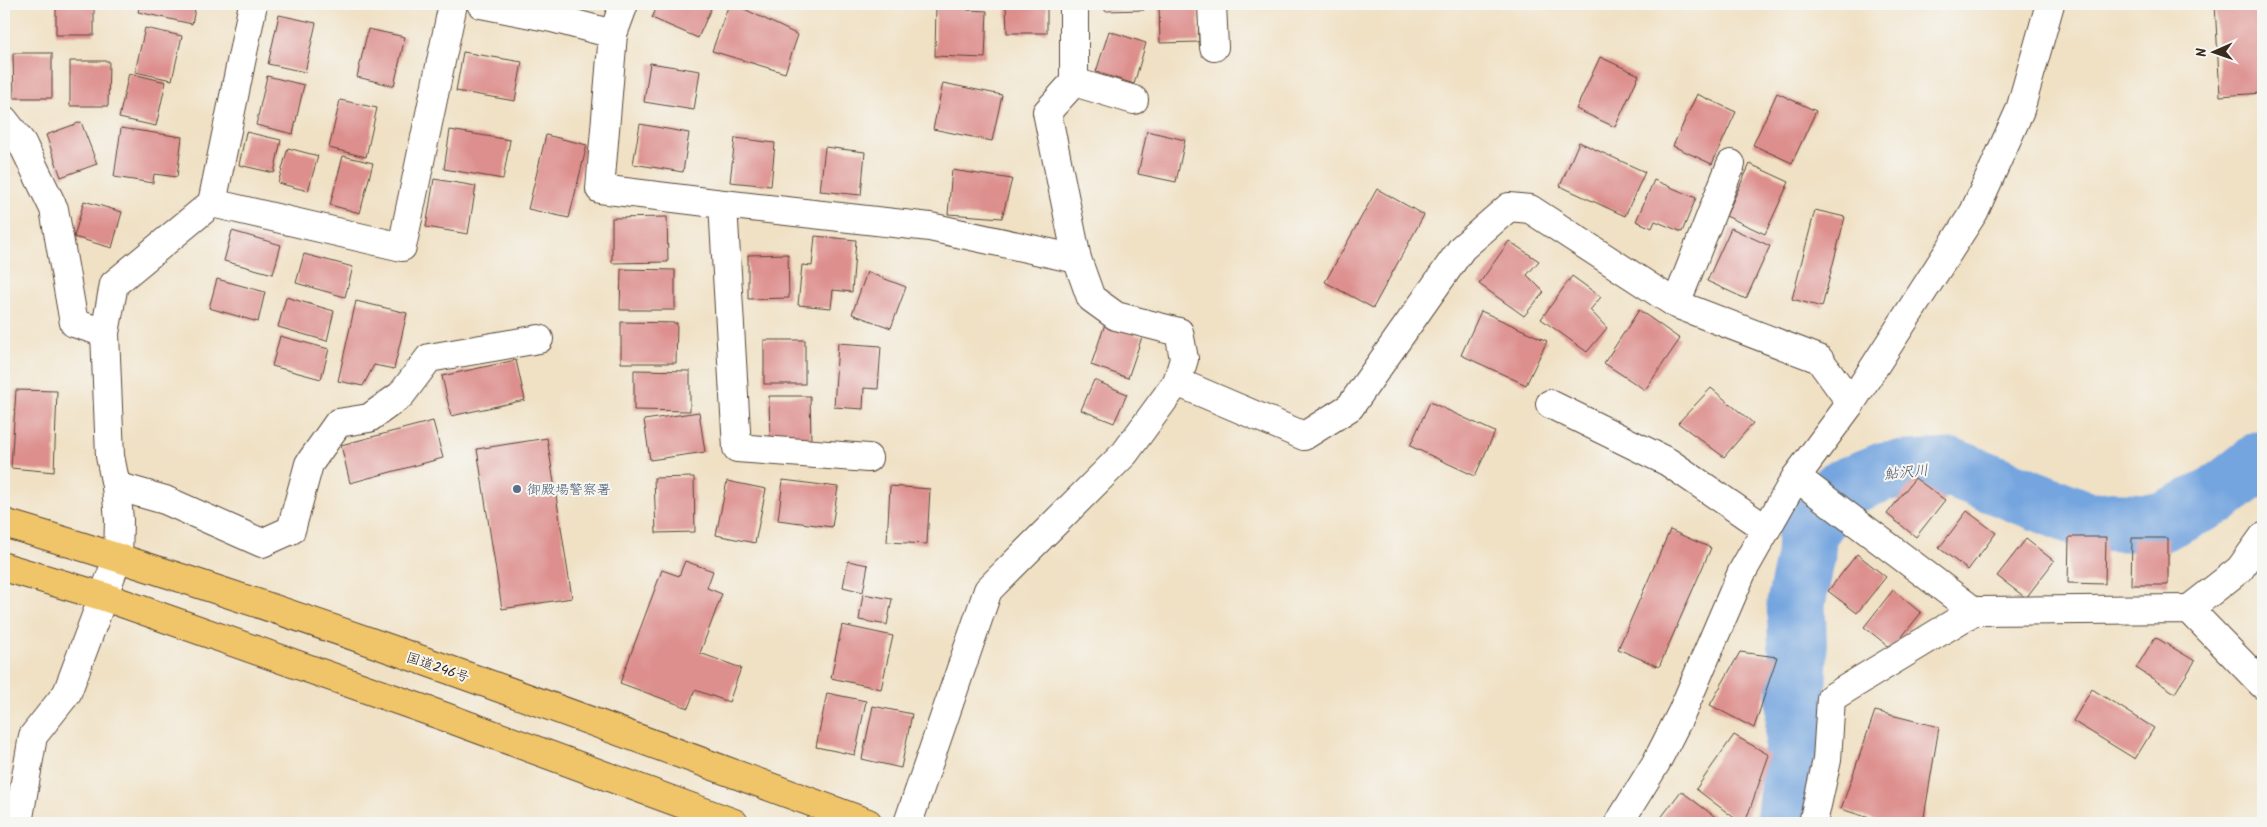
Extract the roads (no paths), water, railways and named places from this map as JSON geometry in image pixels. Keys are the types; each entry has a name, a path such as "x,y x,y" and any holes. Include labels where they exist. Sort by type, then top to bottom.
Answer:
{"highway":[{"name":"国道246号","path":"4,523 118,557 478,680 868,823"},
{"path":"4,567 105,597 440,715 734,823"}],"street":[{"path":"18,823 33,736 67,693 105,597 118,557 116,486 110,456 104,333 114,284 212,204 253,4"},
{"path":"212,204 402,247 452,4"},
{"path":"481,4 552,18 614,34"},
{"path":"624,4 614,34 600,189 930,227 1077,259"},
{"path":"908,823 988,590 1124,453 1177,382 1184,359 1179,332 1116,316 1091,298 1077,259 1047,112 1074,82 1074,4"},
{"path":"1212,4 1214,47"},
{"path":"1619,823 1656,763 1682,712 1742,572 1766,529 1803,482 1974,212 2020,110 2050,4"},
{"path":"1074,82 1134,100"},
{"path":"4,120 22,143 54,209 74,323 104,333"},
{"path":"1676,304 1731,164"},
{"path":"723,204 737,448 868,458"},
{"path":"1177,382 1304,436 1350,407 1462,248 1509,207 1530,208 1676,304 1819,359 1851,404"},
{"path":"116,486 165,500 262,543 291,530 309,464 338,423 369,418 401,395 429,358 539,340"},
{"path":"1550,404 1668,462 1766,529"},
{"path":"1803,482 1974,611"},
{"path":"1813,823 1827,760 1831,698 1974,611 2189,608 2240,569 2263,536"},
{"path":"2189,608 2263,685"}],"waterway":[{"name":"鮎沢川","path":"1785,823 1794,744 1798,660 1796,603 1806,556 1807,534 1838,490 1885,471 1953,468 2088,521 2159,523 2216,496 2263,459"}],"place":[{"name":"御殿場警察署","path":"517,489"}]}
